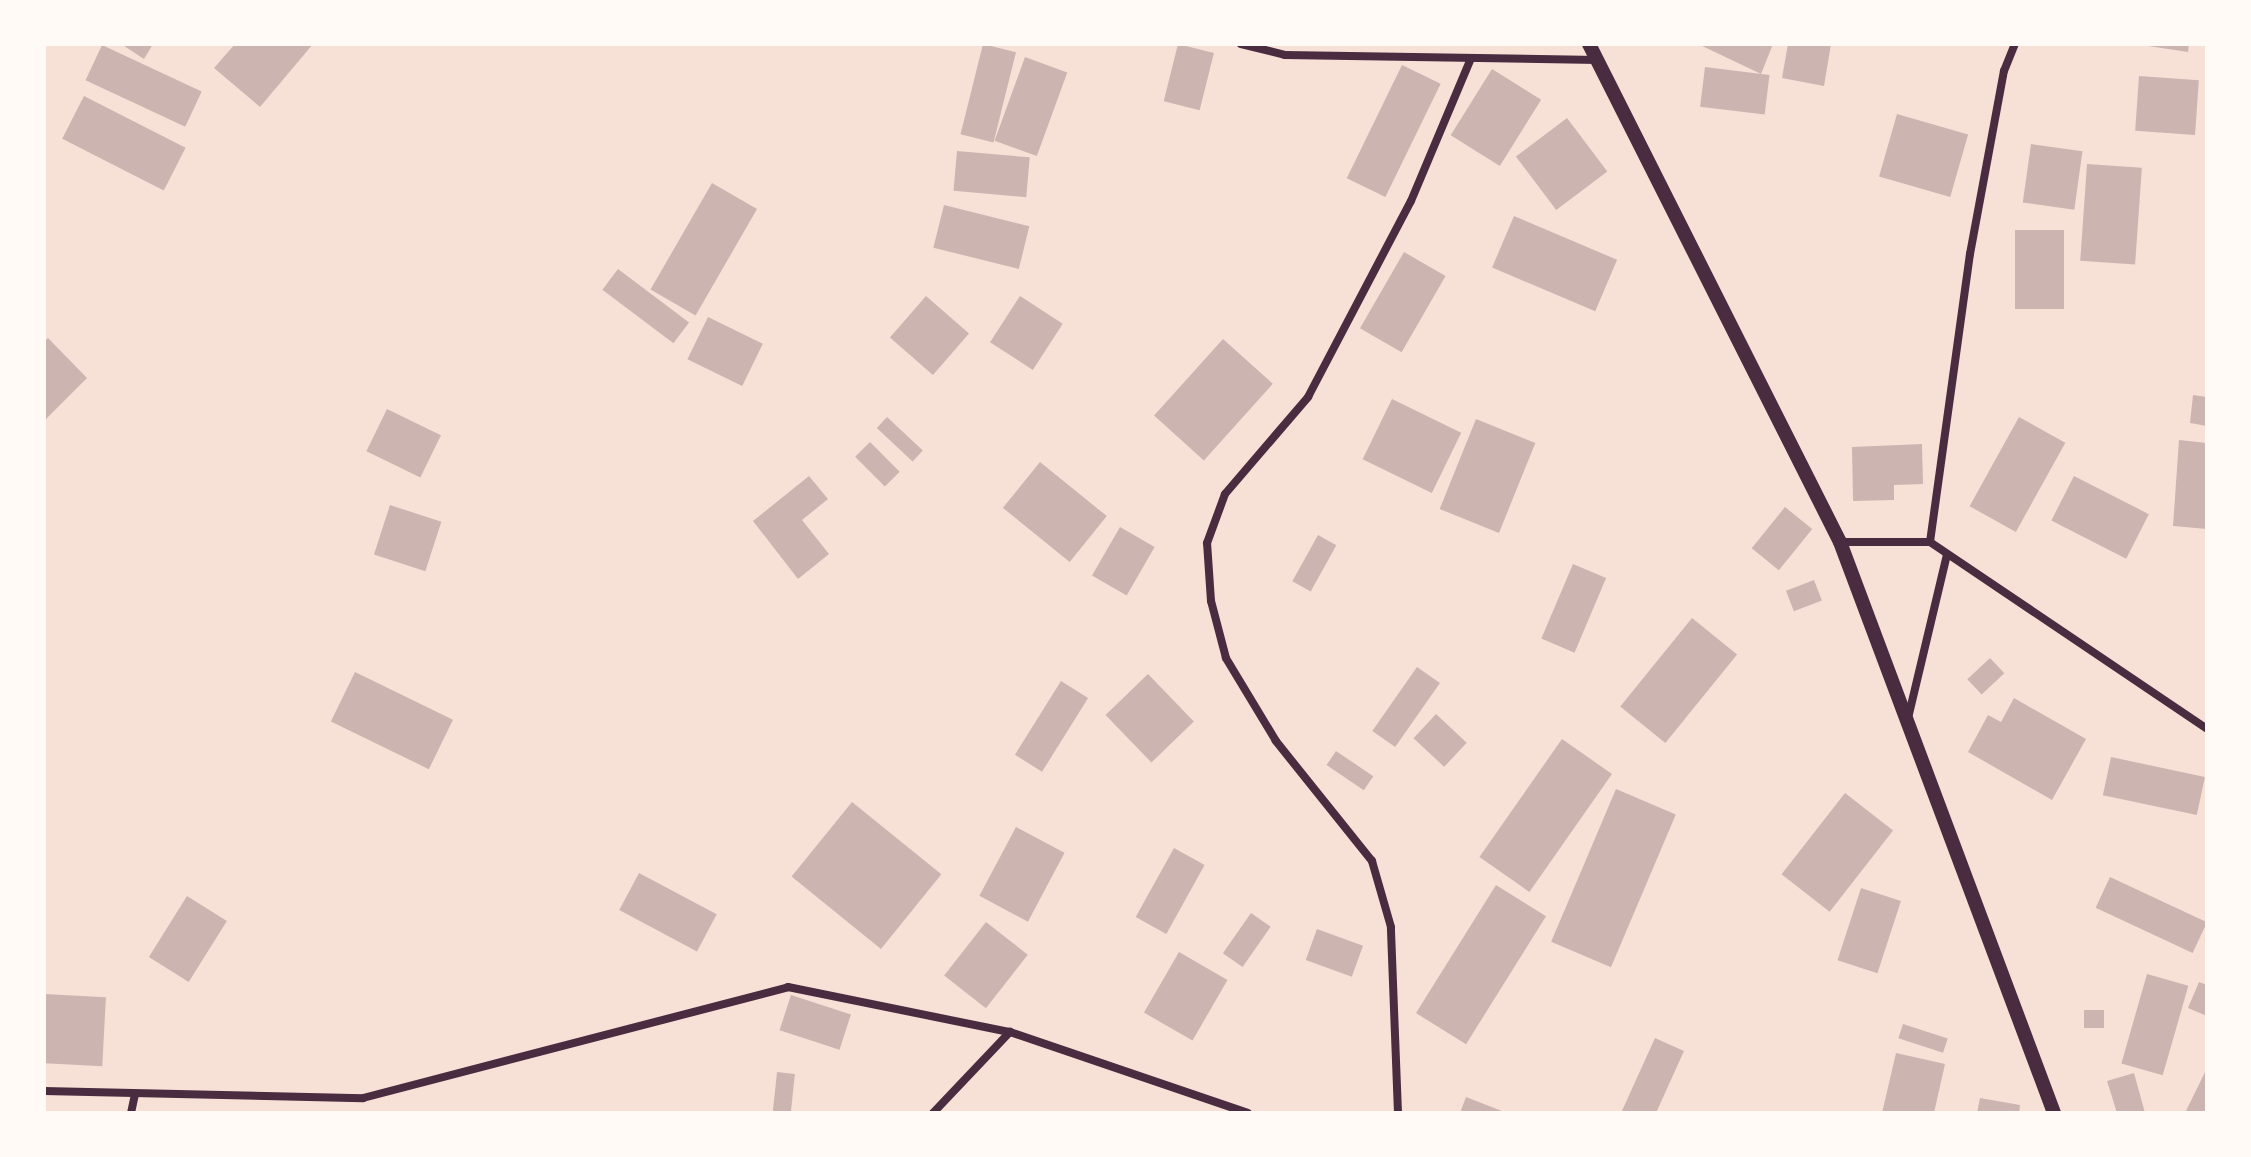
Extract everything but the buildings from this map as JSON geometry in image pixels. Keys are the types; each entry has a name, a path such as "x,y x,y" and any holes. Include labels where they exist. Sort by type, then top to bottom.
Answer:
{"street":[{"path":"1241,44 1285,55 1598,60"},
{"path":"1589,44 1840,542 1909,714 2054,1113"},
{"path":"1930,542 1970,254 2004,71 2015,44"},
{"path":"1398,1113 1391,927 1372,861 1276,741 1226,658 1211,601 1207,543 1225,494 1308,397 1411,201 1471,58"},
{"path":"1840,542 1930,542 2207,729"},
{"path":"1909,714 1947,554"},
{"path":"44,1091 363,1098 788,987 1010,1032 1248,1113"},
{"path":"933,1113 1010,1032"},
{"path":"131,1113 135,1094"}]}
